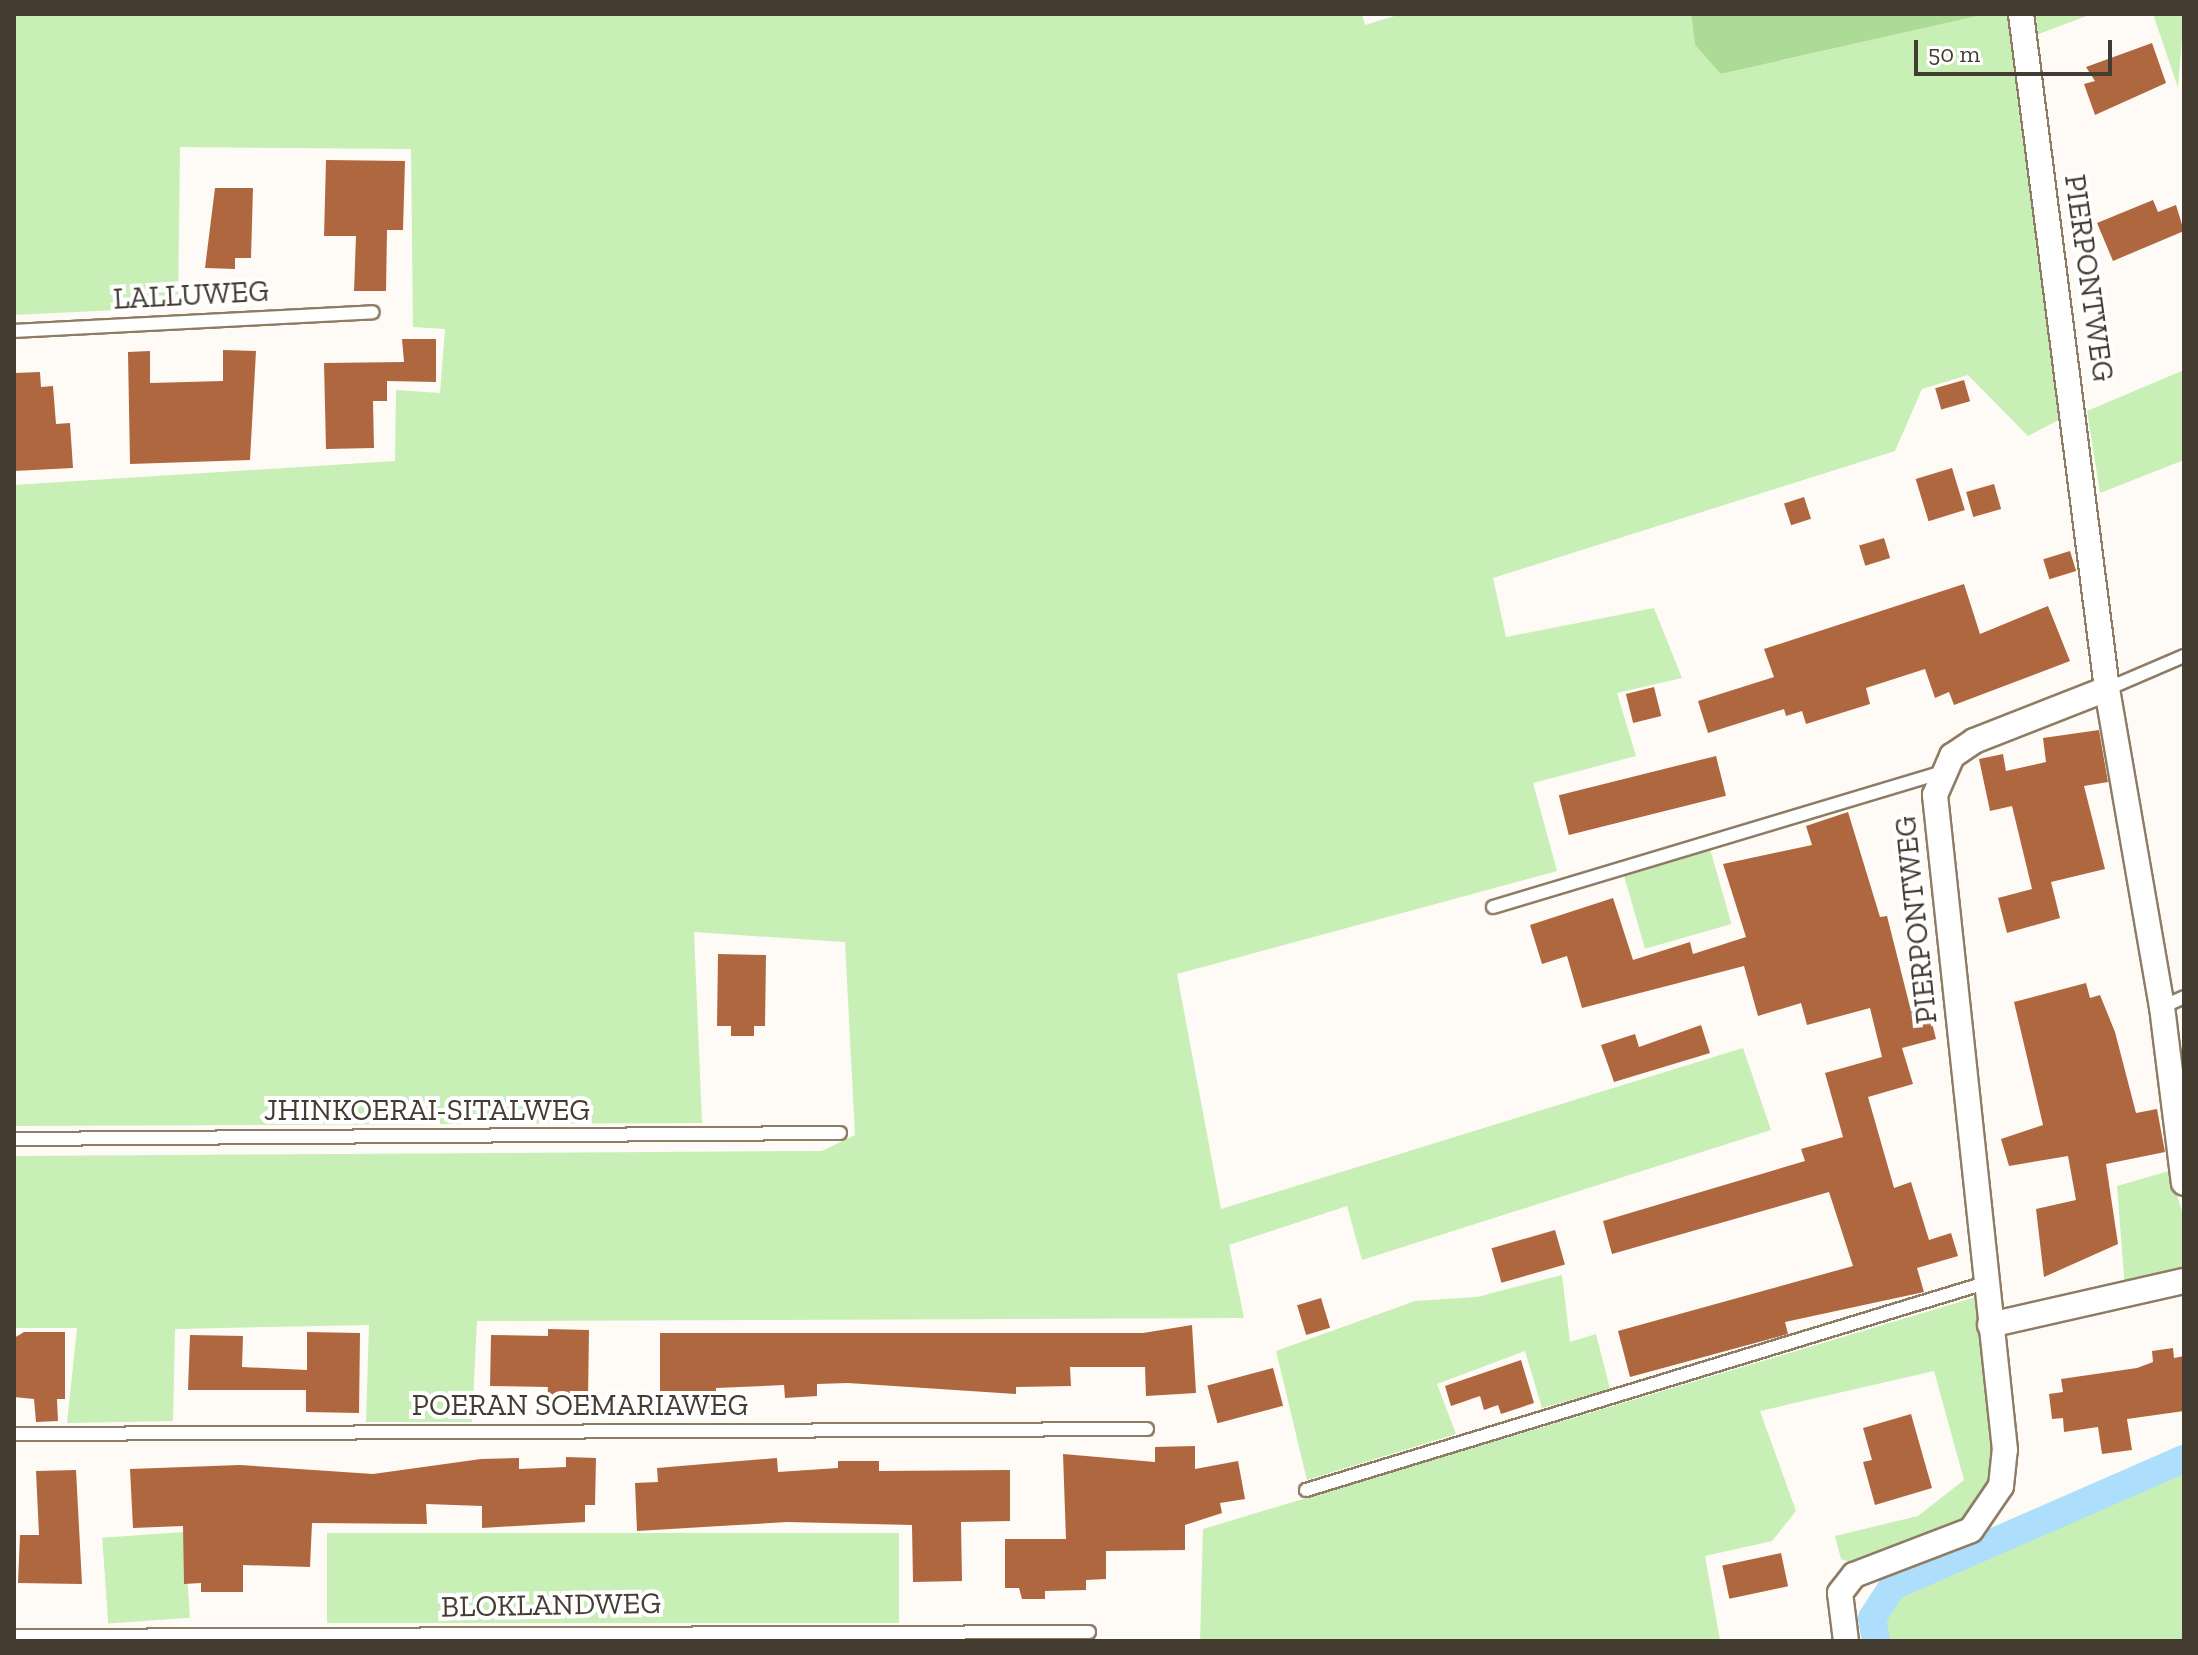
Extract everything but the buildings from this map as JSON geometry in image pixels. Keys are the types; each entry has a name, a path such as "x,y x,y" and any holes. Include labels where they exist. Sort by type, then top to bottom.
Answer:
{"street":[{"name":"PIERPONTWEG","path":"2021,14 2107,689 2173,1002 2184,1183"},
{"path":"1942,772 1974,741 2107,689"},
{"name":"PIERPONTWEG","path":"1846,1641 1840,1593 1854,1575 1971,1530 2001,1486 2005,1450 1935,795 1942,772"},
{"path":"1990,1325 2184,1281"}],"lane":[{"name":"LALLUWEG","path":"14,331 372,312"},
{"path":"2107,689 2184,656"},
{"path":"1493,907 1942,772"},
{"name":"JHINKOERAI-SITALWEG","path":"14,1139 840,1133"},
{"path":"1306,1490 1985,1283"},
{"name":"POERAN SOEMARIAWEG","path":"14,1434 1147,1429"},
{"name":"BLOKLANDWEG","path":"14,1636 1089,1632"}],"green space":[{"path":"14,14 1362,14 1365,25 1401,14 1691,14 1695,45 1722,74 1985,14 2014,14 2062,418 2028,436 1968,375 1922,389 1895,451 1493,578 1506,637 1654,608 1682,678 1617,693 1636,756 1533,783 1557,871 1177,974 1221,1209 1743,1048 1771,1130 1362,1260 1347,1206 1229,1245 1244,1318 477,1321 472,1422 366,1422 369,1325 175,1329 173,1421 67,1423 77,1328 14,1328 14,1156 822,1151 855,1135 845,942 694,932 702,1123 14,1126 14,485 395,461 396,390 440,393 445,329 413,327 411,149 180,147 178,307 14,315"},
{"path":"1691,14 1986,14 1721,74 1695,45"},
{"path":"2033,14 2092,14 2036,35"},
{"path":"2153,14 2184,14 2178,88"},
{"path":"2184,370 2184,460 2100,493 2087,411"},
{"path":"1710,849 1731,924 1645,949 1623,874"},
{"path":"2169,1171 2184,1217 2184,1269 2125,1288 2117,1186"},
{"path":"1562,1275 1570,1342 1596,1334 1610,1389 1542,1408 1525,1351 1437,1384 1456,1434 1307,1480 1276,1351 1415,1301 1477,1297"},
{"path":"1976,1297 1998,1453 1990,1489 1971,1516 1855,1564 1841,1559 1835,1536 1918,1516 1964,1480 1934,1371 1760,1411 1796,1511 1772,1541 1705,1556 1720,1640 1200,1641 1203,1529"},
{"path":"2184,1459 2184,1641 1876,1641 1872,1618 1893,1586"},
{"path":"184,1532 190,1618 108,1624 102,1538"},
{"path":"327,1533 899,1533 899,1623 327,1623"}],"waterway":[{"path":"1876,1641 1872,1618 1893,1586 2184,1459"}]}
